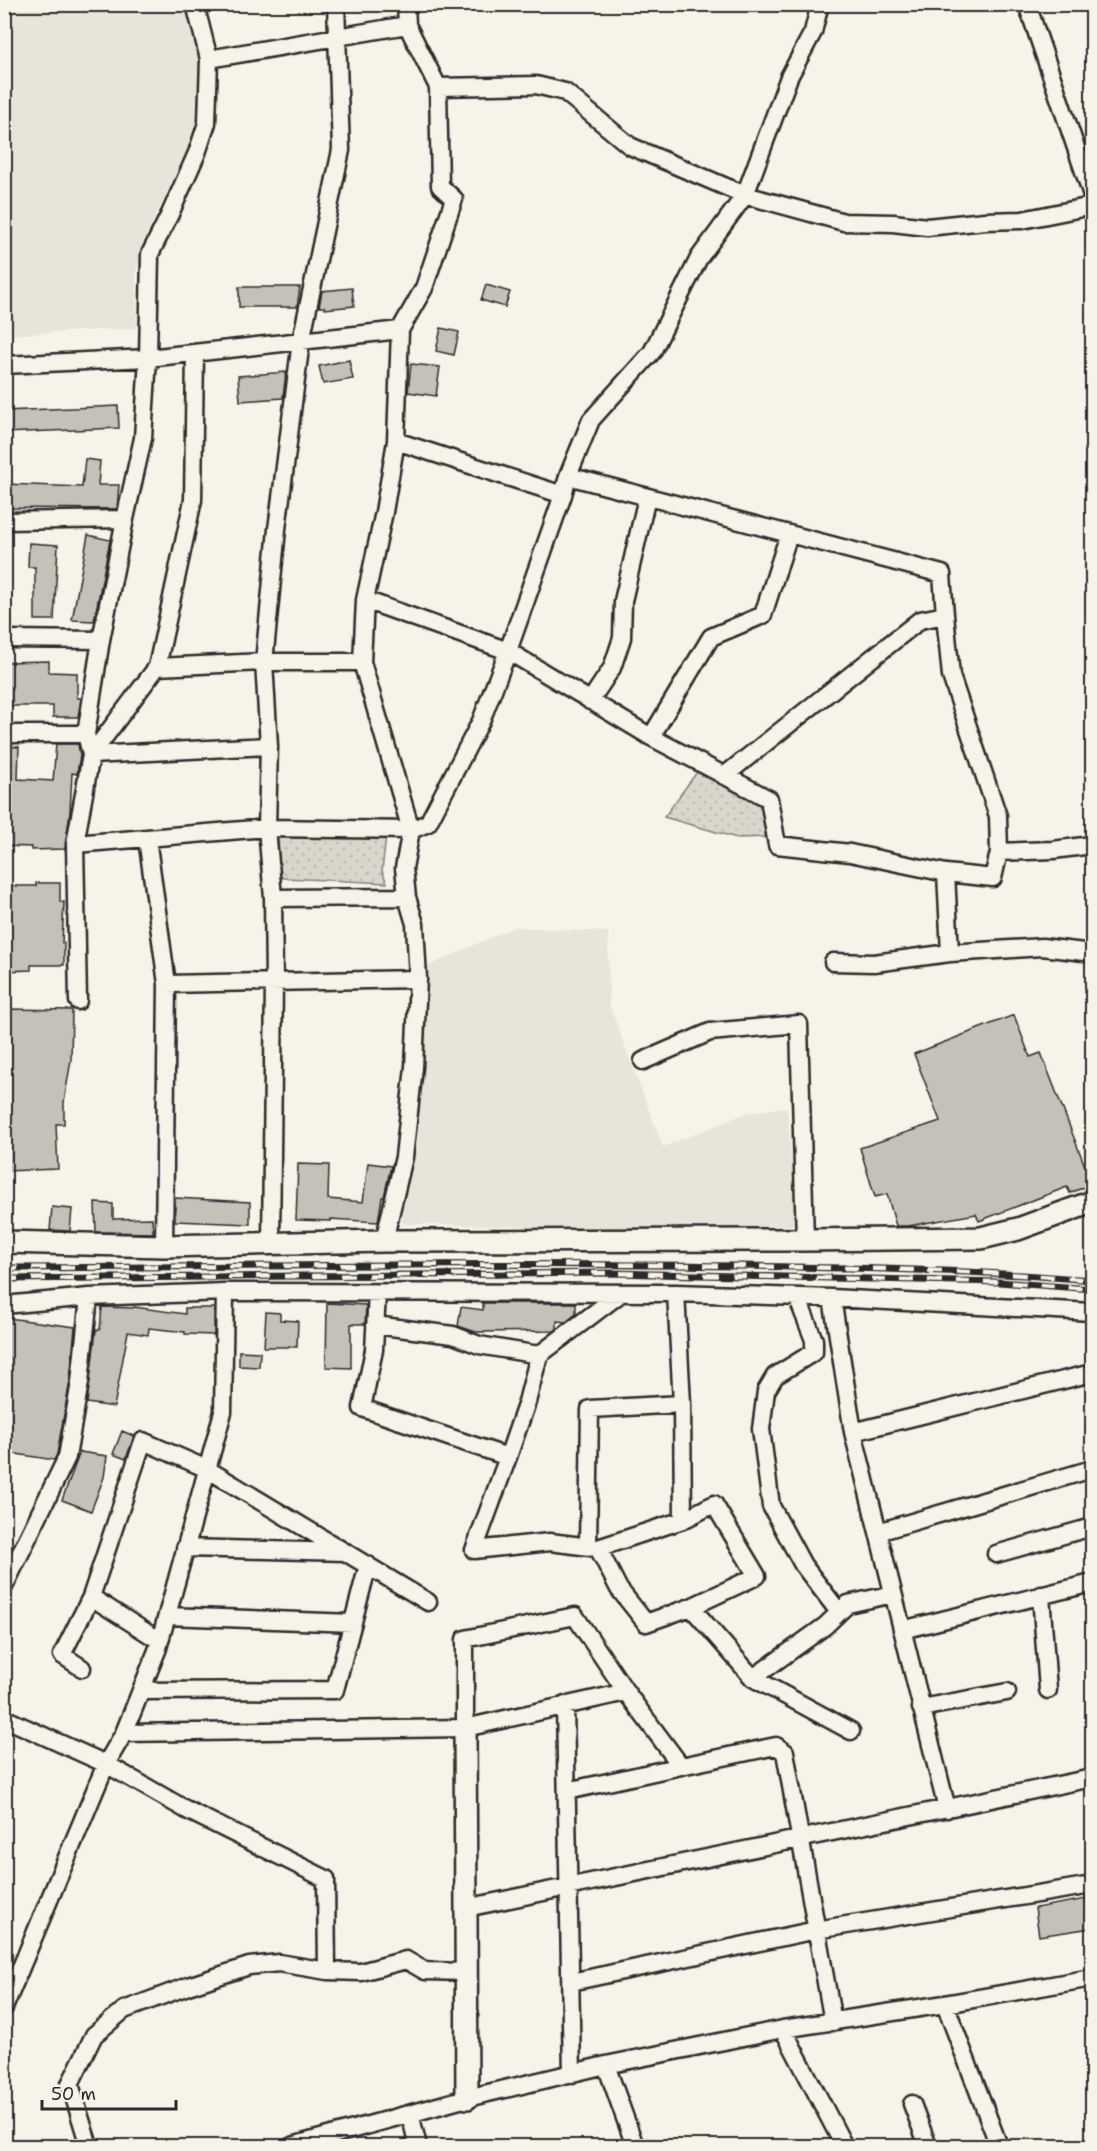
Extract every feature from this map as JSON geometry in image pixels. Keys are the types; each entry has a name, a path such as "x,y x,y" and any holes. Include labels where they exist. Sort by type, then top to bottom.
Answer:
{"street":[{"path":"78,1001 75,844 91,755 86,734 101,640 143,438 148,358 150,254 197,153 207,123 209,59 195,4"},
{"path":"271,1243 273,898 267,828 269,746 264,662 277,529 301,341 341,150 339,37 336,4"},
{"path":"384,1240 404,1157 414,1067 418,979 415,924 407,897 404,868 411,830 362,662 365,600 384,512 396,441 400,330 424,288 454,199 440,186 438,87 406,25 406,4"},
{"path":"75,844 267,828 411,830 428,823 481,722 568,476 591,420 652,352 699,258 745,195 789,78 813,32 820,4"},
{"path":"1027,4 1092,195"},
{"path":"209,59 406,25"},
{"path":"438,87 536,85 565,92 630,146 745,195 844,222 893,223 927,227 1022,220 1092,206"},
{"path":"4,365 148,358 400,330"},
{"path":"91,755 157,667 193,500 195,353"},
{"path":"396,441 563,495"},
{"path":"365,600 508,651 651,737 770,799 777,845 850,853 945,873 993,878 999,852 999,816 951,676 942,574 568,476"},
{"path":"590,701 612,668 622,638 623,602 647,496"},
{"path":"4,521 125,519"},
{"path":"651,737 711,637 763,615 789,534"},
{"path":"724,776 921,620 945,615"},
{"path":"4,639 101,640"},
{"path":"157,667 264,662 362,662"},
{"path":"4,734 86,734"},
{"path":"91,755 269,746"},
{"path":"147,838 167,984 164,1246"},
{"path":"999,852 1092,845"},
{"path":"945,873 950,953"},
{"path":"273,898 407,897"},
{"path":"833,962 874,963 950,953 1042,948 1092,953"},
{"path":"167,984 418,979"},
{"path":"643,1061 710,1032 799,1024 805,1240"},
{"path":"4,1242 164,1246 384,1240 981,1238 1018,1229 1092,1202"},
{"path":"4,2008 106,1764 124,1733 160,1641 223,1412 225,1292"},
{"path":"4,1305 89,1297 225,1292 676,1293 797,1296 1092,1312"},
{"path":"377,1293 374,1350 363,1408 508,1457"},
{"path":"621,1293 539,1355 527,1402 474,1550 550,1542 593,1547 683,1520 714,1504 757,1576 691,1607 646,1623 619,1589 593,1547 590,1409 682,1404"},
{"path":"676,1293 682,1404 683,1520"},
{"path":"797,1296 814,1340 814,1352 775,1376 766,1391 761,1429 769,1495 771,1506 803,1565 839,1612"},
{"path":"4,1587 67,1457 81,1382 89,1297"},
{"path":"832,1298 853,1432 947,1809"},
{"path":"375,1324 453,1335 479,1345 539,1355"},
{"path":"853,1432 1092,1373"},
{"path":"82,1668 62,1655 91,1597 143,1441 207,1469 428,1602"},
{"path":"878,1532 1092,1469"},
{"path":"996,1554 1092,1527"},
{"path":"185,1548 347,1552"},
{"path":"141,1691 335,1690 368,1565"},
{"path":"902,1630 1092,1583"},
{"path":"753,1678 825,1626 848,1604 893,1594"},
{"path":"1041,1595 1048,1690"},
{"path":"91,1597 160,1641"},
{"path":"691,1607 753,1678 851,1731"},
{"path":"167,1616 353,1623"},
{"path":"467,2098 465,1639 575,1616 626,1692 681,1766"},
{"path":"124,1733 465,1728 626,1692"},
{"path":"921,1708 1006,1692"},
{"path":"565,1705 572,2074"},
{"path":"4,1718 106,1764 185,1809 326,1879 327,1971"},
{"path":"567,1791 776,1746 785,1752 833,2022"},
{"path":"466,1908 1092,1778"},
{"path":"571,1982 816,1930 1092,1885"},
{"path":"89,2146 70,2084 94,2035 124,2010 249,1966 279,1963 327,1971 361,1972 406,1960 425,1971 466,1972"},
{"path":"292,2146 467,2098 606,2066 783,2029 1092,1978"},
{"path":"945,2004 999,2146"},
{"path":"783,2029 844,2146"},
{"path":"606,2066 635,2146"},
{"path":"912,2104 928,2146"},
{"path":"410,2114 418,2146"}],"shaded area":[{"path":"5,5 186,5 201,65 201,101 193,138 143,242 136,271 137,328 5,335"},
{"path":"697,772 765,803 769,837 737,838 664,817"},
{"path":"264,835 386,836 382,871 387,883 264,877"},
{"path":"514,927 608,932 609,1004 663,1147 749,1112 787,1107 797,1230 784,1232 405,1224 401,1221 414,1149 423,1047 426,967"}],"building":[{"path":"486,285 510,292 505,307 481,300"},
{"path":"239,287 300,287 297,307 239,307"},
{"path":"352,288 354,306 325,309 325,307 319,307 322,291"},
{"path":"441,328 459,332 454,355 436,351"},
{"path":"349,360 353,379 323,384 319,366"},
{"path":"411,364 440,367 436,396 408,392"},
{"path":"286,372 283,398 240,401 238,376"},
{"path":"118,406 119,428 4,433 4,411"},
{"path":"85,459 100,461 98,485 119,485 117,509 4,508 4,484 82,487"},
{"path":"88,535 110,540 94,621 72,620"},
{"path":"29,543 58,545 54,620 35,620 35,567 28,567"},
{"path":"49,661 49,672 77,673 77,698 81,698 78,717 53,717 53,706 4,706 4,662"},
{"path":"56,744 78,744 80,755 77,774 72,773 65,849 31,850 31,847 4,846 4,746 19,747 18,779 53,781"},
{"path":"36,883 60,883 60,902 64,902 62,943 64,943 64,965 31,965 31,970 4,971 4,886 36,886"},
{"path":"4,1009 72,1010 71,1060 64,1102 64,1124 56,1124 58,1169 4,1171"},
{"path":"1014,1015 1030,1057 1041,1053 1092,1184 1070,1193 1067,1187 979,1221 976,1214 896,1226 887,1194 875,1197 860,1148 940,1121 914,1054"},
{"path":"368,1163 391,1166 378,1222 331,1219 331,1221 296,1220 298,1164 329,1165 328,1199 363,1202"},
{"path":"175,1198 250,1202 250,1224 175,1221"},
{"path":"95,1203 113,1204 113,1219 152,1218 153,1233 96,1232"},
{"path":"52,1207 72,1209 70,1231 50,1230"},
{"path":"327,1303 366,1305 365,1324 351,1324 351,1368 326,1367"},
{"path":"483,1303 576,1303 576,1314 566,1322 557,1321 557,1329 554,1331 476,1332 458,1326 461,1307 483,1310"},
{"path":"102,1307 134,1307 185,1314 185,1308 214,1308 214,1335 185,1334 185,1332 149,1328 148,1335 128,1332 114,1407 87,1403 96,1330 100,1330"},
{"path":"266,1312 280,1313 280,1320 298,1321 297,1347 264,1347"},
{"path":"8,1318 75,1327 70,1381 54,1460 4,1452 4,1347"},
{"path":"239,1351 260,1352 259,1367 239,1366"},
{"path":"122,1431 134,1436 126,1459 113,1454"},
{"path":"80,1452 107,1456 104,1477 91,1511 62,1500"},
{"path":"1086,1899 1091,1928 1039,1936 1035,1908"}],"railway":[{"path":"4,1268 645,1265 915,1270 1092,1280"},
{"path":"4,1279 611,1273 999,1282 1092,1289"}]}
